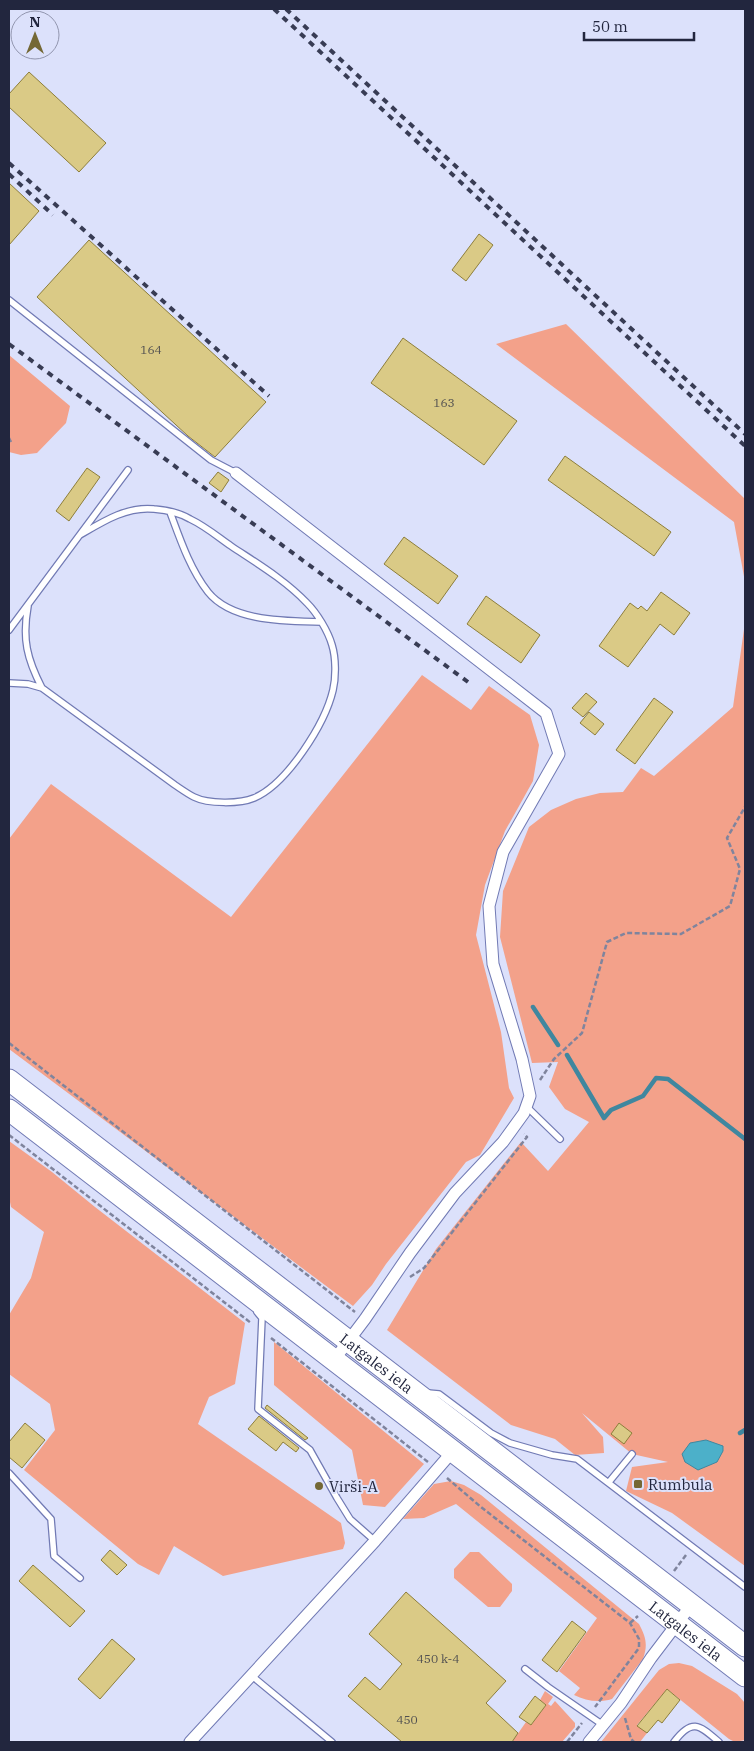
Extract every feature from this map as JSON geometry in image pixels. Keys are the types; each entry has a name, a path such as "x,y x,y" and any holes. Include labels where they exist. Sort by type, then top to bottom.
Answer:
{"highway":[{"name":"Latgales iela","path":"9,1080 745,1646"},
{"name":"Latgales iela","path":"9,1110 745,1676"}],"street":[{"path":"236,473 546,713 559,754 503,852 489,906 492,964 522,1059 528,1101 503,1142 455,1193 334,1360"},
{"path":"190,1742 375,1541 452,1451"},
{"path":"589,1742 621,1703 676,1623 692,1604"}],"lane":[{"path":"9,300 211,460 236,473"},
{"path":"9,630 128,470"},
{"path":"9,682 42,688 175,785 196,798 211,801 236,802 254,798 272,787 291,767 318,728 328,708 334,689 335,671 332,645 321,622 308,604 281,579 190,518 152,508 109,517 80,535"},
{"path":"170,512 182,545 200,581 209,594 226,606 262,619 321,622"},
{"path":"29,604 26,622 26,643 31,667 42,688"},
{"path":"528,1101 560,1138"},
{"name":"Latgales iela","path":"222,1274 248,1303"},
{"path":"255,1311 262,1318 258,1409 310,1450 336,1498 350,1518 375,1541"},
{"path":"415,1392 439,1394 490,1433 510,1443 532,1450 577,1459 745,1586"},
{"path":"608,1482 632,1454"},
{"path":"9,1473 51,1518 54,1556 80,1578"},
{"path":"525,1669 603,1725"},
{"path":"252,1676 332,1742"},
{"path":"674,1742 689,1727 700,1727 719,1742"}],"path":[{"path":"9,438 11,442"},
{"path":"528,1101 554,1059 582,1034 607,942 626,933 681,934 730,906 740,869 727,838 745,807"},
{"path":"9,1043 365,1319"},
{"path":"403,1282 424,1268 527,1137 514,1126"},
{"path":"9,1135 261,1330 437,1469 481,1507 630,1623 639,1639 639,1648 589,1716 567,1742"},
{"path":"621,1703 631,1738 634,1742"}],"shaded area":[{"path":"566,324 745,499 745,582 734,522 496,344"},
{"path":"9,355 70,406 66,423 37,453 21,455 9,452"},
{"path":"745,622 745,1566 672,1513 626,1491 632,1467 668,1462 632,1454 582,1413 603,1437 604,1453 575,1455 555,1439 511,1425 387,1330 436,1249 521,1142 548,1171 589,1122 565,1109 549,1087 558,1062 532,1063 500,937 503,891 529,827 551,810 576,799 600,793 623,792 641,768 654,776 733,707"},
{"path":"422,675 471,710 489,686 530,715 539,745 533,781 505,831 485,885 476,935 501,1032 509,1088 514,1098 480,1155 466,1162 386,1264 372,1285 353,1306 9,1049 9,839 51,784 231,917"},
{"path":"9,1141 52,1172 245,1323 235,1384 209,1397 198,1424 341,1523 345,1543 343,1549 223,1576 174,1546 159,1575 138,1564 24,1470 55,1430 50,1404 9,1374 9,1315 31,1278 44,1232 11,1207 9,1197"},
{"path":"274,1342 424,1464 385,1507 363,1505 352,1450 274,1385"},
{"path":"451,1481 464,1485 481,1495 639,1624 646,1641 643,1659 612,1699 593,1701 574,1695 580,1688 559,1671 597,1618 456,1504 424,1518 403,1519 434,1484"},
{"path":"470,1552 479,1552 512,1584 512,1591 500,1607 488,1607 454,1578 454,1569"},
{"path":"679,1663 692,1666 737,1694 745,1703 745,1740 735,1742 729,1739 667,1689 637,1725 647,1733 640,1742 601,1742 659,1670 669,1664"},
{"path":"545,1691 553,1697 548,1704 551,1706 555,1701 575,1723 575,1727 562,1742 512,1742 526,1722 531,1725 546,1705 540,1700"}],"water":[{"path":"706,1440 723,1446 723,1451 717,1462 698,1470 685,1462 682,1454 690,1443"}],"building":[{"path":"29,72 106,143 79,172 9,107 9,94"},
{"path":"9,183 39,211 9,245"},
{"path":"479,234 493,245 466,281 452,270"},
{"path":"89,240 266,402 215,457 188,436 37,297"},
{"path":"403,338 517,421 484,465 371,383"},
{"path":"565,456 671,532 654,556 548,480"},
{"path":"87,468 100,477 69,521 56,511"},
{"path":"218,472 229,480 221,492 209,483"},
{"path":"404,537 458,576 438,604 384,564"},
{"path":"661,592 690,613 674,635 660,624 628,667 599,646 630,603 638,609 641,606 647,611"},
{"path":"486,596 540,635 521,663 467,624"},
{"path":"586,693 597,702 583,717 572,708"},
{"path":"654,698 673,712 635,764 616,750"},
{"path":"589,712 604,724 595,735 580,723"},
{"path":"267,1405 308,1438 305,1440 265,1408"},
{"path":"259,1416 299,1448 296,1452 283,1442 276,1451 248,1429"},
{"path":"25,1423 45,1440 22,1468 9,1457 9,1442"},
{"path":"619,1423 632,1433 624,1444 611,1434"},
{"path":"110,1550 127,1565 117,1575 101,1560"},
{"path":"33,1565 85,1611 70,1627 19,1581"},
{"path":"406,1592 506,1681 486,1703 518,1733 512,1742 402,1742 348,1696 365,1677 380,1690 402,1664 369,1634"},
{"path":"572,1621 586,1632 557,1672 542,1660"},
{"path":"112,1639 135,1659 100,1699 78,1679"},
{"path":"667,1689 680,1700 662,1723 658,1720 647,1733 637,1726"},
{"path":"535,1696 546,1705 531,1725 519,1717"}],"waterway":[{"path":"533,1007 558,1045"},
{"path":"567,1055 604,1118 611,1110 643,1096 656,1078 668,1079 745,1139"},
{"path":"740,1433 745,1430"}],"railway":[{"path":"274,9 745,446"},
{"path":"286,9 745,434"},
{"path":"9,163 269,396"},
{"path":"9,174 53,215"},
{"path":"9,344 468,682"}],"place":[{"name":"Rumbula","path":"638,1484"},
{"name":"Virši-A","path":"319,1486"}]}
